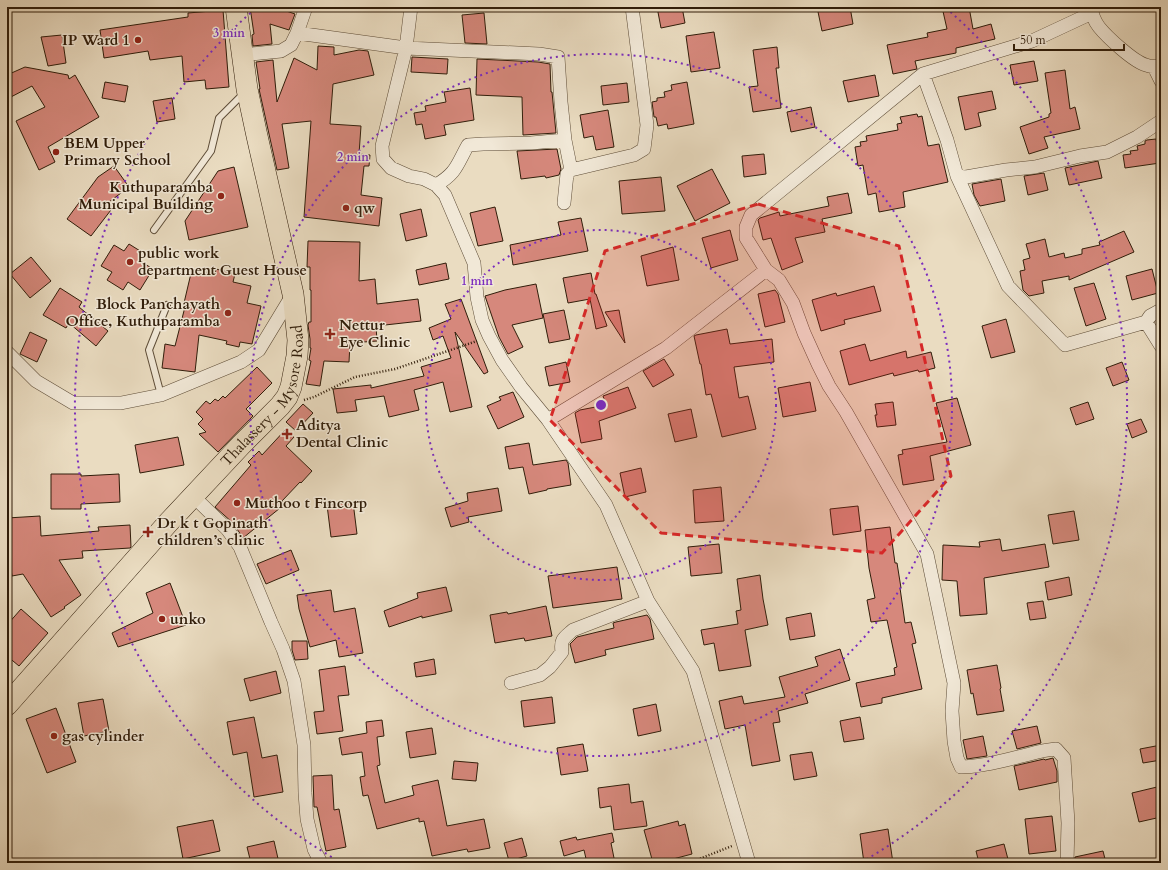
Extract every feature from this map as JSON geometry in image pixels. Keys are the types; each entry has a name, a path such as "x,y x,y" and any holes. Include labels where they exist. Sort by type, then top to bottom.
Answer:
{"main road":[{"name":"Thalassery - Mysore Road","path":"7,705 167,524 280,406 287,397 291,387 298,356 298,340 292,294 247,89 236,7"}],"street":[{"path":"242,55 281,51 291,45 306,7"},
{"path":"412,7 406,48 382,146 383,158 391,168 409,176 424,179 436,185 445,195 474,263 477,297 482,320 489,336 502,360 521,387 548,420 606,505 648,601 693,671 748,863"},
{"path":"570,170 634,155 644,149 647,125 632,7"},
{"path":"1067,863 1068,824 1064,758 1056,749 1043,750 1007,760 970,767 961,767 957,758 954,741 952,711 954,683 927,554 850,419 826,381 804,333 793,303 779,280 766,270 746,238 746,227 751,215 923,74 1032,41 1091,10 1098,26 1107,36 1144,65 1157,66 1161,81"},
{"path":"297,33 406,48 539,54 558,57 565,140 570,170 567,174 564,203"},
{"path":"923,74 947,140 957,176 1008,286 1065,345 1146,322 1150,316 1161,310"},
{"path":"957,176 966,177 1034,167 1080,156 1107,152 1136,137 1161,121"},
{"path":"436,185 446,179 457,167 468,145 531,143 565,140"},
{"path":"548,420 666,348 766,270"},
{"path":"7,352 36,381 73,403 121,403 161,395 241,362 260,350 292,294"},
{"path":"1146,322 1161,346"},
{"path":"193,496 227,530 240,547 283,649 294,680 304,745 307,819 314,849 321,863"},
{"path":"511,684 540,675 550,667 562,652 561,643 564,638 573,630 648,601"}],"lane":[{"path":"154,230 211,151 219,118 247,89"},
{"path":"161,395 149,350 167,305"}],"path":[{"path":"280,406 314,397 355,377 395,369 489,336"},
{"path":"690,863 743,842"}],"highlighted area":[{"path":"758,204 899,246 951,476 882,553 661,533 550,420 605,251"}],"building":[{"path":"250,7 275,7 295,14 289,30 270,24 272,44 253,46 252,35 254,34"},
{"path":"657,7 682,7 685,23 661,28"},
{"path":"817,7 850,7 853,24 822,31"},
{"path":"942,7 969,7 973,29 991,24 995,39 956,48 956,53 915,61 917,69 893,74 887,45 928,37 927,33 947,29"},
{"path":"223,10 229,87 206,89 205,80 184,82 182,56 150,60 148,51 104,58 100,30 188,17 188,13"},
{"path":"484,13 487,44 465,43 462,15"},
{"path":"714,32 720,68 691,72 686,36"},
{"path":"62,35 66,63 48,66 41,37"},
{"path":"318,46 334,47 334,55 359,50 368,51 374,75 333,84 330,124 361,126 359,154 370,155 369,166 364,166 361,195 382,198 379,226 304,217 311,121 282,124 289,168 277,170 259,89 256,62 273,60 277,102 294,58 317,70"},
{"path":"777,47 779,68 776,68 781,108 753,112 749,87 758,86 753,50"},
{"path":"412,57 448,59 447,74 411,72"},
{"path":"477,59 550,64 551,92 556,133 523,135 522,97 476,95"},
{"path":"1034,61 1038,81 1014,85 1010,65"},
{"path":"25,67 68,75 69,79 75,75 99,117 48,147 55,162 39,170 16,121 45,107 32,86 7,99 7,75"},
{"path":"1065,70 1070,109 1075,107 1080,129 1044,137 1048,148 1029,154 1020,127 1049,117 1049,114 1051,113 1045,73"},
{"path":"875,75 879,96 848,102 843,81"},
{"path":"105,82 128,86 125,102 102,98"},
{"path":"687,82 694,124 668,129 667,124 658,126 656,117 654,117 652,102 657,101 657,98 665,97 664,92 672,90 671,85"},
{"path":"627,83 629,102 603,105 601,86"},
{"path":"470,88 474,120 444,125 446,135 425,139 422,124 416,125 414,113 426,111 425,106 446,102 444,92"},
{"path":"992,91 996,109 978,113 981,126 965,130 958,97"},
{"path":"172,98 175,119 157,122 153,101"},
{"path":"811,107 815,127 791,132 787,112"},
{"path":"608,110 614,147 596,150 593,136 584,138 580,115"},
{"path":"917,114 918,117 922,116 928,146 939,144 948,182 903,192 905,207 879,212 876,193 868,195 863,165 858,166 855,147 861,146 860,142 867,141 866,136 898,130 897,124 902,123 900,117"},
{"path":"1156,139 1160,163 1125,168 1123,155 1131,154 1130,151 1138,150 1137,146 1145,144 1145,141 1147,140"},
{"path":"557,149 561,169 559,175 546,178 545,176 521,179 517,151"},
{"path":"764,154 766,174 744,177 742,156"},
{"path":"1098,161 1102,178 1069,185 1065,168"},
{"path":"114,166 129,187 109,202 114,206 91,236 67,219 98,177"},
{"name":"Kuthuparamba Municipal Building","path":"234,167 248,227 189,240 185,221 218,171"},
{"path":"712,169 730,203 695,221 677,186"},
{"path":"1044,173 1048,190 1028,195 1024,176"},
{"path":"661,177 665,211 622,214 619,181"},
{"path":"1001,179 1005,201 980,206 974,195 972,184"},
{"path":"848,193 852,213 822,219 825,232 795,238 803,262 782,270 771,238 763,240 758,220 779,212 780,216 829,206 827,197"},
{"path":"495,207 503,241 478,246 470,213"},
{"path":"421,209 427,236 406,241 400,214"},
{"path":"581,218 588,251 513,265 510,245 561,235 558,222"},
{"path":"730,230 738,260 711,268 702,238"},
{"path":"1124,231 1134,252 1069,280 1069,276 1042,281 1044,293 1029,296 1023,290 1020,271 1025,270 1023,260 1030,258 1026,244 1045,239 1049,257 1064,253 1065,258 1082,254 1082,249 1100,245 1099,242"},
{"path":"308,241 360,242 359,281 375,279 377,304 418,299 421,321 376,326 377,341 350,343 349,362 324,361 320,386 306,384 311,361 309,360 311,348 308,325 309,322 311,322 311,290 310,267 307,267"},
{"path":"129,244 145,254 140,261 153,269 140,290 128,282 123,290 107,280 112,272 101,266 114,245 124,251"},
{"path":"673,247 679,280 647,286 641,256"},
{"path":"31,257 51,281 30,298 10,274"},
{"path":"446,263 449,279 419,285 416,270"},
{"name":"Block Panchayath Office, Kuthuparamba","path":"192,269 215,274 216,269 235,274 233,282 251,286 247,303 261,306 252,344 240,342 239,347 226,344 227,341 199,335 195,372 162,368 165,344 175,346 186,303 184,303"},
{"path":"1152,269 1158,293 1132,300 1126,276"},
{"path":"591,273 595,294 607,326 596,329 590,299 568,303 563,278"},
{"path":"1094,283 1106,319 1086,326 1074,288"},
{"path":"536,284 543,318 512,325 523,347 508,354 499,337 485,296 505,290"},
{"path":"874,286 881,311 844,320 845,324 821,331 812,300 836,293 837,296"},
{"path":"60,288 82,302 79,307 108,331 96,346 69,323 66,328 43,315"},
{"path":"775,290 778,294 785,322 765,327 758,294"},
{"path":"461,299 488,372 484,374 455,332 472,407 450,412 443,382 414,390 419,410 389,417 384,396 355,400 357,411 337,413 333,389 371,385 371,388 424,376 421,367 451,358 443,336 433,340 429,328 451,319 445,304"},
{"path":"564,310 570,339 549,343 543,314"},
{"path":"619,310 625,343 605,312"},
{"path":"1006,319 1015,352 991,358 982,326"},
{"path":"727,329 730,344 772,339 774,362 734,367 739,398 748,396 756,429 722,437 711,394 706,395 701,364 694,336"},
{"path":"30,332 47,340 37,362 20,354"},
{"path":"865,344 870,361 906,351 907,358 931,352 935,368 919,372 918,370 894,376 893,373 849,385 840,351"},
{"path":"664,359 674,375 653,387 643,371"},
{"path":"566,362 570,382 549,386 545,367"},
{"path":"1122,362 1129,380 1113,386 1106,368"},
{"path":"257,367 272,383 246,409 253,416 218,452 199,434 206,432 198,424 203,419 196,412 206,401 210,404 215,399 218,401 223,396 225,398"},
{"path":"810,382 816,411 783,417 778,388"},
{"path":"628,387 636,408 599,421 602,439 581,443 575,413 580,410 606,405 603,396"},
{"path":"513,392 524,417 498,429 487,406 501,400 499,397"},
{"path":"957,398 971,445 930,456 934,480 903,485 898,455 903,454 902,450 947,442 936,403"},
{"path":"893,402 896,425 877,427 875,404"},
{"path":"1088,402 1094,419 1076,425 1070,408"},
{"path":"303,404 313,413 296,431 286,422"},
{"path":"691,409 697,437 675,442 668,414"},
{"path":"1141,419 1147,432 1132,438 1127,424"},
{"path":"286,429 294,437 286,446 312,471 282,501 285,504 243,538 233,523 215,507 251,465 248,462 259,451 262,455"},
{"path":"178,437 184,465 140,473 135,445"},
{"path":"529,443 533,465 566,460 568,463 571,485 529,494 523,467 509,469 505,447"},
{"path":"641,468 646,492 625,497 620,473"},
{"path":"51,474 81,474 81,476 119,474 120,502 81,504 81,509 51,509"},
{"path":"721,487 724,521 695,523 693,490"},
{"path":"498,488 502,511 468,517 469,522 451,527 445,508 468,501 467,493"},
{"path":"353,502 357,534 331,537 327,505"},
{"path":"858,506 861,531 833,535 830,509"},
{"path":"1074,511 1079,540 1053,544 1048,515"},
{"path":"40,516 41,536 99,531 98,527 130,525 130,548 82,551 83,558 59,560 81,595 51,617 23,574 12,576 7,542 7,518"},
{"path":"890,527 895,563 897,563 901,588 905,623 911,622 916,643 912,644 922,689 882,698 882,703 861,707 856,683 895,675 894,668 897,667 887,620 871,622 867,600 875,598 869,568 865,530"},
{"path":"1000,539 1002,551 1045,544 1049,567 984,578 987,614 960,616 957,581 942,580 943,545 980,547 979,542"},
{"path":"719,544 722,573 691,576 688,547"},
{"path":"291,550 299,570 266,584 257,564"},
{"path":"617,567 622,599 553,608 548,576"},
{"path":"760,575 768,625 745,630 751,666 719,671 714,643 704,645 701,630 738,624 736,611 741,610 737,579"},
{"path":"1069,577 1072,595 1048,600 1045,582"},
{"name":"unko","path":"170,583 186,625 118,647 112,633 153,613 146,593"},
{"path":"446,587 452,611 422,618 422,616 389,627 384,611 418,598 417,593"},
{"path":"331,590 334,612 355,608 363,653 339,657 336,640 310,647 299,609 297,595"},
{"path":"1043,601 1046,618 1030,620 1027,603"},
{"path":"546,606 552,636 525,641 524,638 495,643 490,615 507,612 508,614"},
{"path":"21,609 48,633 19,666 7,656 7,625"},
{"path":"811,613 815,636 790,640 786,618"},
{"path":"647,615 650,619 654,639 605,650 606,655 575,663 570,644 577,637 614,628 613,623 616,622"},
{"path":"292,641 307,641 308,659 295,660 292,650"},
{"path":"840,649 850,680 805,694 808,703 778,711 780,722 773,723 780,761 752,766 745,725 725,729 719,701 742,696 744,704 785,697 779,677 818,666 815,657"},
{"path":"434,659 436,674 416,677 414,663"},
{"path":"997,665 1004,711 977,715 973,693 971,694 967,670"},
{"path":"345,666 349,695 338,696 343,731 317,734 314,712 324,711 319,670"},
{"path":"276,671 281,693 250,701 244,679"},
{"path":"552,697 555,723 524,727 521,701"},
{"path":"103,699 109,731 84,736 78,703"},
{"path":"656,704 661,731 638,736 633,709"},
{"path":"56,708 76,762 47,773 26,719"},
{"path":"254,717 262,758 277,755 283,792 254,797 247,752 233,755 227,722"},
{"path":"860,717 864,739 844,742 840,721"},
{"path":"382,720 384,736 377,737 380,765 377,766 385,803 414,795 412,786 438,780 447,826 484,819 490,848 468,852 467,849 432,856 424,821 419,822 419,818 377,829 368,795 363,796 360,777 365,776 362,752 342,755 339,738 367,733 366,722"},
{"path":"1037,726 1041,743 1017,749 1012,731"},
{"path":"432,728 436,754 410,758 406,732"},
{"path":"983,736 987,756 967,759 963,740"},
{"path":"583,744 588,771 561,775 557,748"},
{"path":"1161,745 1161,760 1143,763 1140,749"},
{"path":"812,752 817,776 794,780 790,755"},
{"path":"1053,758 1057,771 1057,782 1019,790 1014,766"},
{"path":"454,761 478,763 476,781 452,779"},
{"path":"332,775 334,810 339,809 346,847 326,851 317,807 314,807 313,776"},
{"path":"629,784 631,803 643,801 647,826 614,830 611,806 600,808 598,788"},
{"path":"1157,787 1161,803 1161,817 1139,822 1132,793"},
{"path":"1052,816 1056,851 1029,854 1025,819"},
{"path":"213,820 220,851 183,859 177,827"},
{"path":"678,821 679,826 685,824 692,854 653,863 644,830"},
{"path":"888,829 893,863 864,863 860,834"},
{"path":"612,833 614,842 611,843 615,863 587,863 584,850 564,856 560,841 576,837 577,840"},
{"path":"522,838 527,856 509,861 504,843"},
{"path":"274,841 279,863 251,863 247,847"},
{"path":"1004,844 1009,863 979,863 976,851"},
{"path":"1103,851 1106,863 1075,863 1075,857"}],"place":[{"name":"IP Ward 1","path":"138,40"},
{"name":"BEM Upper Primary School","path":"56,152"},
{"name":"Kuthuparamba Municipal Building","path":"221,196"},
{"name":"qw","path":"346,208"},
{"name":"public work department Guest House","path":"130,262"},
{"name":"Block Panchayath Office, Kuthuparamba","path":"228,313"},
{"name":"Nettur Eye Clinic","path":"330,334"},
{"name":"Aditya Dental Clinic","path":"287,434"},
{"name":"Muthoo t Fincorp","path":"237,503"},
{"name":"Dr k t Gopinath children’s clinic","path":"148,532"},
{"name":"unko","path":"162,619"},
{"name":"gas cylinder","path":"54,736"}]}
